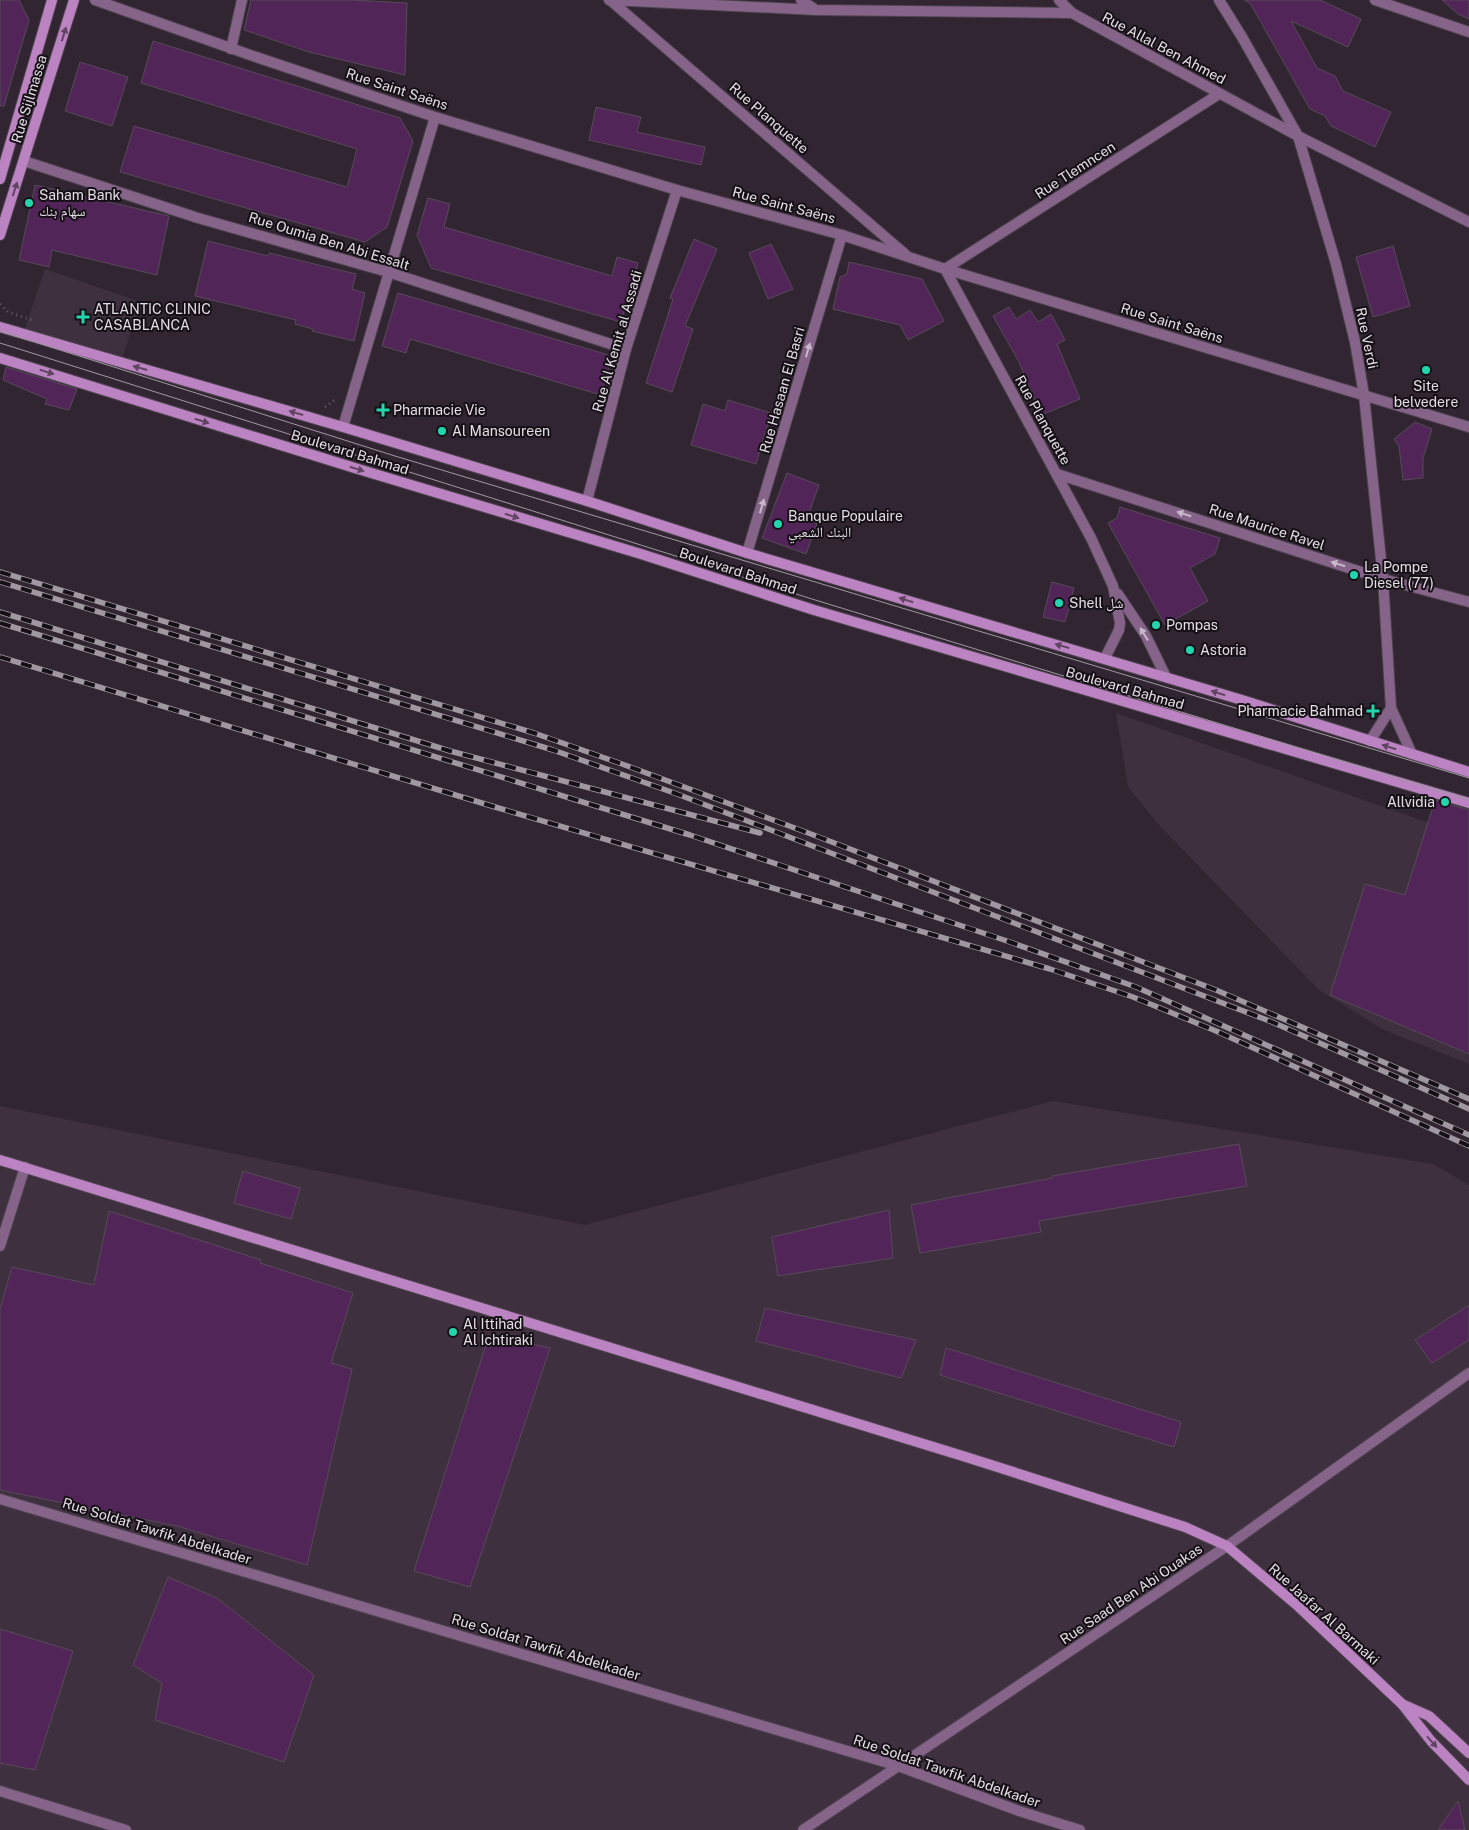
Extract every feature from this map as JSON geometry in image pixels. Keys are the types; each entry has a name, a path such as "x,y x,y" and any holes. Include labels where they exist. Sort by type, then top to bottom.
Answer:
{"main road":[{"name":"Rue Sijlmassa","path":"0,179 52,0"},
{"name":"Rue Sijlmassa","path":"0,235 74,0"},
{"name":"Boulevard Bahmad","path":"0,327 587,501 748,553 1105,658 1469,772"},
{"name":"Boulevard Bahmad","path":"0,358 641,554 850,621 1469,804"},
{"name":"Rue Jaafar Al Barmaki","path":"0,1160 966,1457 1185,1527 1228,1546 1298,1606 1402,1704 1431,1741 1469,1780"},
{"name":"Rue Jaafar Al Barmaki","path":"1402,1704 1429,1716 1469,1753"}],"street":[{"name":"Rue Saint Saëns","path":"95,0 231,49 435,116 677,190 842,235 945,269 1469,427"},
{"path":"231,49 242,0"},
{"name":"Rue Allal Ben Ahmed","path":"610,0 848,11 1072,13 1298,136 1469,222"},
{"name":"Rue Planquette","path":"610,0 910,258"},
{"path":"801,0 816,10"},
{"path":"848,11 852,0"},
{"path":"1058,0 1072,13"},
{"name":"Rue Verdi","path":"1218,0 1242,36 1298,136 1336,264 1356,342 1364,396 1383,579 1391,708 1412,754"},
{"path":"1375,0 1469,32"},
{"name":"Rue Tlemncen","path":"945,269 1219,94"},
{"path":"342,427 435,116"},
{"name":"Rue Oumia Ben Abi Essalt","path":"24,161 198,218 388,272 626,349"},
{"name":"Rue Al Kemit al Assadi","path":"587,501 626,349 677,190"},
{"name":"Rue Hasaan El Basri","path":"748,553 842,235"},
{"name":"Rue Planquette","path":"945,269 1091,538 1113,586 1146,636 1166,677"},
{"name":"Rue Maurice Ravel","path":"1057,474 1383,579 1469,602"},
{"name":"Rue Planquette","path":"1105,658 1119,630 1120,623 1113,586"},
{"path":"1370,742 1391,708"},
{"path":"0,1246 25,1167"},
{"name":"Rue Saad Ben Abi Ouakas","path":"803,1830 1228,1546 1469,1374"},
{"name":"Rue Soldat Tawfik Abdelkader","path":"0,1499 898,1766 1019,1811 1080,1830"},
{"path":"0,1792 126,1830"}],"path":[{"path":"0,304 8,312 45,324"},
{"path":"318,407 332,403 338,392"}],"shaded area":[{"name":"ATLANTIC CLINIC CASABLANCA","path":"45,269 141,302 120,364 24,331"},
{"path":"1116,713 1469,837 1469,1064 1384,1030 1319,990 1157,823 1128,787"},
{"path":"1053,1101 1433,1164 1469,1185 1469,1830 0,1830 0,1106 585,1225"}],"building":[{"path":"0,0 19,0 29,20 4,106 0,106"},
{"path":"251,0 352,0 407,3 405,75 309,52 244,30"},
{"path":"1244,0 1320,0 1361,19 1348,47 1291,21 1317,68 1335,76 1343,91 1391,112 1375,147 1331,126 1325,116 1310,109 1250,3"},
{"path":"1442,0 1469,0 1469,19 1458,14"},
{"path":"153,41 400,118 413,141 387,227 365,242 120,172 134,126 347,187 357,149 141,83"},
{"path":"80,62 128,77 112,126 65,111"},
{"path":"596,107 641,117 637,132 705,147 701,165 589,140"},
{"path":"35,185 169,216 157,275 52,250 49,267 19,260"},
{"path":"428,198 450,204 444,227 612,276 617,257 638,263 621,322 431,268 417,235"},
{"path":"694,239 717,249 685,326 693,329 672,392 646,383 673,299 670,298"},
{"path":"208,241 268,256 269,253 356,274 352,289 365,293 354,341 312,331 313,329 295,324 296,320 195,296"},
{"path":"771,244 793,289 768,299 749,253"},
{"path":"1393,246 1410,306 1373,317 1356,257"},
{"path":"849,262 922,279 944,321 908,340 900,325 833,309 840,277 847,274"},
{"path":"398,293 612,356 601,395 410,339 406,353 382,346"},
{"path":"1009,307 1016,319 1030,310 1038,322 1051,314 1065,340 1057,344 1080,399 1041,415 1019,362 993,316"},
{"path":"6,367 77,389 69,410 45,404 47,399 3,380"},
{"path":"728,400 771,413 756,464 691,445 703,404 725,411"},
{"path":"1415,422 1432,429 1423,458 1423,478 1403,480 1399,446 1394,439"},
{"path":"787,473 819,485 807,519 817,523 806,554 762,538"},
{"path":"1120,507 1220,538 1215,554 1190,568 1208,601 1165,625 1108,523 1117,518"},
{"name":"Shell شل","path":"1052,582 1074,588 1065,622 1043,617"},
{"path":"1435,800 1469,810 1469,1054 1330,995 1365,884 1405,895"},
{"path":"1239,1144 1247,1186 1039,1221 1041,1232 920,1253 911,1205 1053,1178 1053,1176"},
{"path":"243,1171 300,1188 291,1219 234,1203"},
{"path":"889,1210 893,1258 778,1276 772,1237"},
{"path":"109,1211 261,1260 260,1263 353,1293 331,1363 352,1369 307,1565 177,1526 0,1490 0,1309 12,1267 94,1285"},
{"path":"1469,1305 1469,1340 1432,1363 1415,1340"},
{"path":"765,1308 916,1340 901,1378 756,1341"},
{"path":"489,1335 550,1348 470,1587 414,1571"},
{"path":"946,1348 1181,1422 1174,1447 940,1375"},
{"path":"168,1577 217,1598 314,1675 284,1762 155,1720 162,1683 133,1665"},
{"path":"0,1629 73,1651 35,1770 0,1763"},
{"path":"1458,1801 1465,1830 1438,1830"}],"tram line":[{"path":"0,331 395,456 1469,778"},
{"path":"0,343 812,599 1469,800"}],"railway":[{"path":"0,572 534,733 622,764 811,834 1216,990 1469,1099"},
{"path":"0,582 553,750 677,794 1272,1022 1469,1109"},
{"path":"0,612 450,751 760,833"},
{"path":"0,623 690,835 1007,941 1136,987 1469,1135"},
{"path":"0,657 495,807 1050,969 1133,997 1216,1031 1469,1146"}],"place":[{"name":"Saham Bank سهام بنك","path":"29,203"},
{"name":"ATLANTIC CLINIC CASABLANCA","path":"83,317"},
{"name":"Site belvedere","path":"1426,370"},
{"name":"Pharmacie Vie","path":"383,410"},
{"name":"Al Mansoureen","path":"442,431"},
{"name":"Banque Populaire البنك الشعبي","path":"778,524"},
{"name":"La Pompe Diesel (77)","path":"1354,575"},
{"name":"Shell شل","path":"1059,603"},
{"name":"Pompas","path":"1156,625"},
{"name":"Astoria","path":"1190,650"},
{"name":"Pharmacie Bahmad","path":"1373,711"},
{"name":"Allvidia","path":"1445,802"},
{"name":"Al Ittihad Al Ichtiraki","path":"453,1332"}]}
